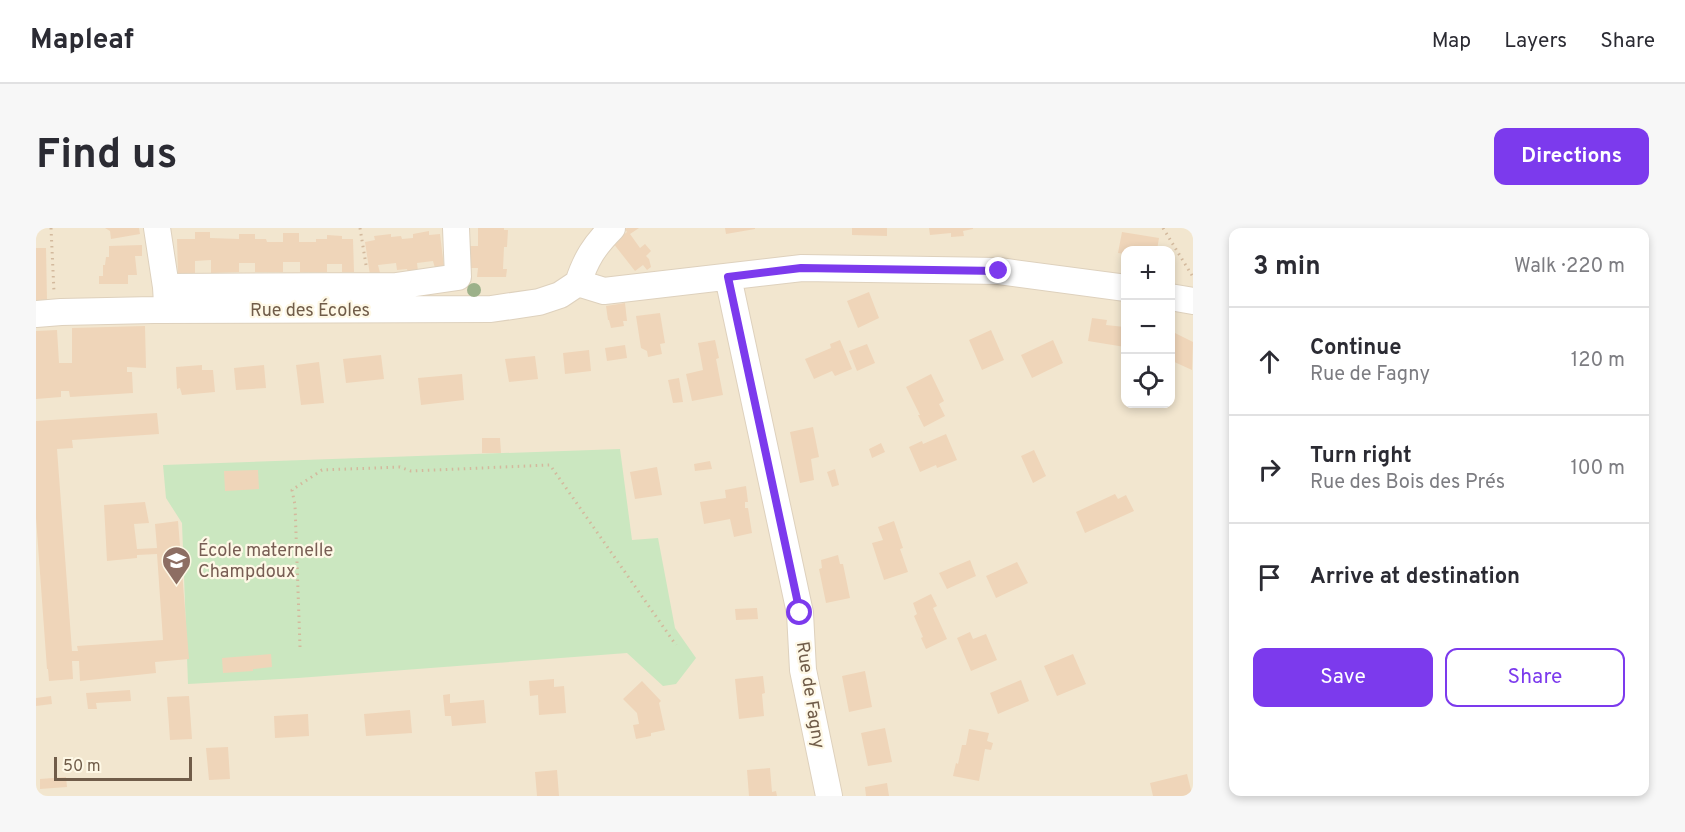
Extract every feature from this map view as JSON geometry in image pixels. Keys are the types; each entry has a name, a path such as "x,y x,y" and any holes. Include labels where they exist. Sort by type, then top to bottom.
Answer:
{"street":[{"path":"157,228 166,299 367,286 396,298 458,277 456,228"},
{"path":"612,228 593,249 578,283 604,291 801,268 999,271 1121,287"},
{"name":"Rue de Fagny","path":"728,277 800,613 803,670 830,796"},
{"name":"Rue des Écoles","path":"45,313 166,299 396,298 491,309 539,303 560,295 578,283"},
{"path":"1175,298 1193,302"}],"path":[{"path":"45,313 51,228"},
{"path":"360,228 367,286"},
{"path":"1163,228 1193,278"},
{"path":"300,647 295,505 292,490 322,470 400,467 411,471 550,465 676,645"}],"shaded area":[{"path":"36,228 1193,228 1193,796 36,796"}],"green space":[{"path":"620,449 632,540 658,538 675,628 696,658 676,684 663,686 627,653 188,684 182,523 166,498 163,465"}],"building":[{"path":"105,228 139,228 140,234 111,239 110,231"},
{"path":"478,228 508,230 507,247 504,247 503,269 507,269 506,277 477,277 478,268 470,268 470,246 478,246"},
{"path":"639,228 630,234 640,248 645,244 651,251 646,256 651,267 647,270 643,265 635,271 613,243 627,232 625,229"},
{"path":"725,228 755,228 755,229 726,234"},
{"path":"852,228 887,228 887,236 852,235"},
{"path":"929,228 973,229 963,231 964,236 951,237 951,233 930,235"},
{"path":"429,231 429,235 440,234 444,267 435,268 433,261 417,263 418,271 408,273 407,269 397,270 396,263 378,265 380,273 370,275 365,242 375,240 374,236 391,234 391,237 401,236 402,239 413,238 413,234"},
{"path":"195,232 210,232 210,238 239,239 239,234 255,234 255,239 266,239 267,242 283,242 283,233 299,233 299,242 316,242 316,239 327,239 327,235 342,236 342,239 353,239 354,272 342,272 342,264 327,264 327,272 300,272 300,262 283,262 283,272 255,272 255,263 239,263 239,272 211,273 211,260 195,261 195,273 178,273 177,239 195,239"},
{"path":"1122,232 1159,238 1158,246 1121,246 1121,253 1118,253"},
{"path":"142,245 142,256 135,256 137,275 128,275 128,284 99,284 99,276 103,276 103,265 105,265 106,257 109,257 109,246"},
{"path":"36,248 46,248 47,301 36,301"},
{"path":"869,292 879,318 858,328 847,301"},
{"path":"625,303 627,321 623,321 624,326 611,328 606,306"},
{"path":"660,313 665,343 660,344 662,354 648,357 647,351 641,348 636,316"},
{"path":"1092,318 1107,320 1106,325 1121,327 1121,346 1088,341"},
{"path":"145,326 146,368 127,367 127,372 132,372 133,393 70,397 69,391 61,391 61,397 36,399 36,331 57,330 59,363 72,363 72,328"},
{"path":"991,330 1004,360 982,370 969,340"},
{"path":"1175,333 1193,342 1192,370 1175,362"},
{"path":"715,340 723,395 692,401 686,374 703,370 698,343"},
{"path":"840,340 852,369 835,376 832,371 814,379 805,359 831,348 830,344"},
{"path":"1053,340 1063,363 1032,378 1021,355"},
{"path":"867,344 875,363 857,371 849,351"},
{"path":"625,345 627,358 607,361 605,348"},
{"path":"589,350 591,371 565,374 563,353"},
{"path":"381,355 384,379 346,383 343,359"},
{"path":"535,356 538,379 509,382 505,359"},
{"path":"319,362 324,403 301,405 296,365"},
{"path":"202,365 202,370 213,370 215,392 182,395 180,388 177,389 176,367"},
{"path":"264,365 266,388 236,390 234,368"},
{"path":"462,374 464,400 421,405 418,378"},
{"path":"931,374 944,401 939,404 945,416 924,427 906,387"},
{"path":"679,378 683,402 673,403 668,380"},
{"path":"157,413 159,434 72,440 73,448 57,449 72,651 78,651 77,646 163,640 157,554 107,561 104,505 145,502 149,523 134,524 137,549 157,548 155,524 178,521 189,659 155,662 156,673 80,681 79,661 72,661 73,679 49,681 36,518 36,421"},
{"path":"813,427 819,457 811,459 814,480 800,483 790,432"},
{"path":"946,434 957,460 920,472 909,447 922,441 923,444"},
{"path":"482,438 500,438 501,453 482,453"},
{"path":"881,443 885,452 872,458 869,449"},
{"path":"1034,450 1046,476 1033,483 1021,456"},
{"path":"710,461 712,469 695,471 694,464"},
{"path":"657,467 662,495 635,499 630,472"},
{"path":"835,469 839,485 832,487 827,472"},
{"path":"258,470 259,489 225,491 224,471"},
{"path":"746,486 748,502 745,502 745,508 748,508 752,533 734,537 730,519 704,524 700,502 726,498 725,490"},
{"path":"1115,494 1118,499 1126,495 1134,511 1085,533 1076,512"},
{"path":"894,521 908,572 884,580 872,543 883,540 878,527"},
{"path":"838,555 840,564 843,564 850,598 826,603 819,569 822,568 821,560"},
{"path":"970,560 976,576 947,589 939,573"},
{"path":"1017,562 1028,583 996,598 986,576"},
{"path":"931,594 937,606 933,608 947,639 926,649 914,616 917,614 913,603"},
{"path":"757,608 758,619 736,620 735,609"},
{"path":"970,632 973,639 986,634 997,660 971,671 957,638"},
{"path":"271,654 272,667 223,673 222,658"},
{"path":"1073,654 1086,684 1057,696 1044,666"},
{"path":"865,671 872,707 849,712 842,676"},
{"path":"763,676 764,716 739,719 735,679"},
{"path":"554,679 554,687 564,686 566,713 539,715 538,695 530,696 529,681"},
{"path":"1021,680 1029,701 998,714 990,693"},
{"path":"642,681 661,701 659,703 665,730 636,739 633,725 639,724 637,713 623,699"},
{"path":"130,690 131,701 96,703 97,709 88,709 86,693"},
{"path":"450,694 450,703 484,700 486,723 452,726 451,716 445,716 443,695"},
{"path":"51,696 52,704 36,706 36,698"},
{"path":"189,696 192,739 170,740 167,697"},
{"path":"410,710 412,733 366,736 364,714"},
{"path":"308,714 309,736 275,738 274,716"},
{"path":"885,728 892,762 868,766 861,733"},
{"path":"969,729 989,733 987,741 993,743 991,750 985,749 979,781 953,776 962,745 966,745"},
{"path":"228,747 230,779 209,780 206,748"},
{"path":"770,768 772,792 776,791 777,796 749,796 747,770"},
{"path":"557,770 559,796 537,796 535,772"},
{"path":"1187,774 1192,794 1153,796 1150,783"},
{"path":"66,777 67,787 40,789 40,779"},
{"path":"887,783 889,796 866,796 865,787"}],"place":[{"name":"École maternelle Champdoux","path":"177,586"}],"route":[{"path":"800,613 728,277 801,268 999,271"}]}
